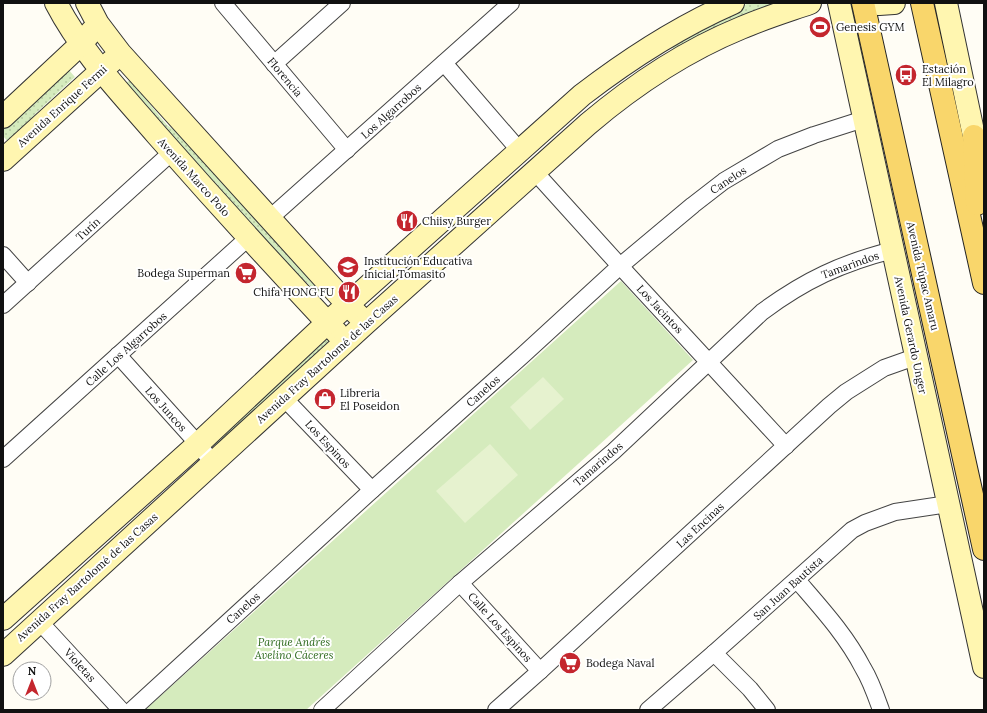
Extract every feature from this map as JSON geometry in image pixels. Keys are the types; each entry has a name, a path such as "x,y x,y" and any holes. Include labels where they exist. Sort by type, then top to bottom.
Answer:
{"main road":[{"name":"Avenida Túpac Amaru","path":"863,3 984,549"},
{"path":"922,3 982,275"},
{"path":"974,136 982,275"}],"street":[{"name":"Avenida Marco Polo","path":"56,3 81,44 101,71 248,238 345,342"},
{"path":"87,3 98,24 120,53 366,323"},
{"name":"Florencia","path":"223,3 347,150"},
{"path":"274,64 342,3"},
{"path":"3,619 198,444 328,323 582,95 615,70 651,46 687,25 733,3"},
{"name":"Avenida Fray Bartolomé de las Casas","path":"3,655 366,323 588,124 617,100 664,67 709,43 740,28 810,3"},
{"name":"Avenida Gerardo Unger","path":"839,3 915,357 984,667"},
{"path":"870,3 894,3"},
{"path":"946,3 984,182"},
{"name":"Los Algarrobos","path":"270,218 444,63 507,4"},
{"path":"3,117 81,44 98,24"},
{"path":"651,46 664,67"},
{"name":"Avenida Enrique Fermi","path":"3,160 120,53"},
{"path":"444,63 520,151"},
{"name":"Canelos","path":"132,710 372,490 620,266 693,205 724,181 778,149 814,135 864,119"},
{"name":"Turín","path":"3,305 172,152"},
{"name":"Los Jacintos","path":"535,172 786,446"},
{"name":"Calle Los Algarrobos","path":"3,460 248,238"},
{"name":"Tamarindos","path":"322,710 460,583 614,451 710,363 762,312 801,285 816,277 865,257 893,250"},
{"path":"3,255 28,283"},
{"name":"Los Juncos","path":"118,356 198,444 213,463"},
{"name":"Las Encinas","path":"496,710 829,406 846,392 884,368 915,357"},
{"name":"Los Espinos","path":"284,398 372,490"},
{"name":"San Juan Bautista","path":"648,710 852,530 865,523 894,512 948,504"},
{"path":"797,580 836,626 851,647 863,668 881,710"},
{"name":"Calle Los Espinos","path":"460,583 540,671"},
{"name":"Violetas","path":"39,621 121,710"},
{"path":"714,653 750,689 767,710"}],"green space":[{"path":"749,3 789,3 674,52 672,46 730,11"},
{"path":"67,68 75,77 35,114 22,132 10,144 3,136 3,130"},
{"path":"130,80 167,125 184,137 326,291 320,294 260,243 123,85"},
{"name":"Parque Andrés Avelino Cáceres","path":"621,281 693,360 306,710 145,710"},
{"path":"325,337 331,345 217,448 212,442"},
{"path":"543,377 564,399 530,430 510,407"},
{"path":"490,444 518,475 465,523 436,491"}],"place":[{"name":"Genesis GYM","path":"820,27"},
{"name":"Estación El Milagro","path":"906,75"},
{"name":"Chiisy Burger","path":"407,221"},
{"name":"Institución Educativa Inicial Tomasito","path":"348,267"},
{"name":"Bodega Superman","path":"246,273"},
{"name":"Chifa HONG FU","path":"349,292"},
{"name":"Libreria El Poseidon","path":"325,399"},
{"name":"Bodega Naval","path":"570,663"}]}
